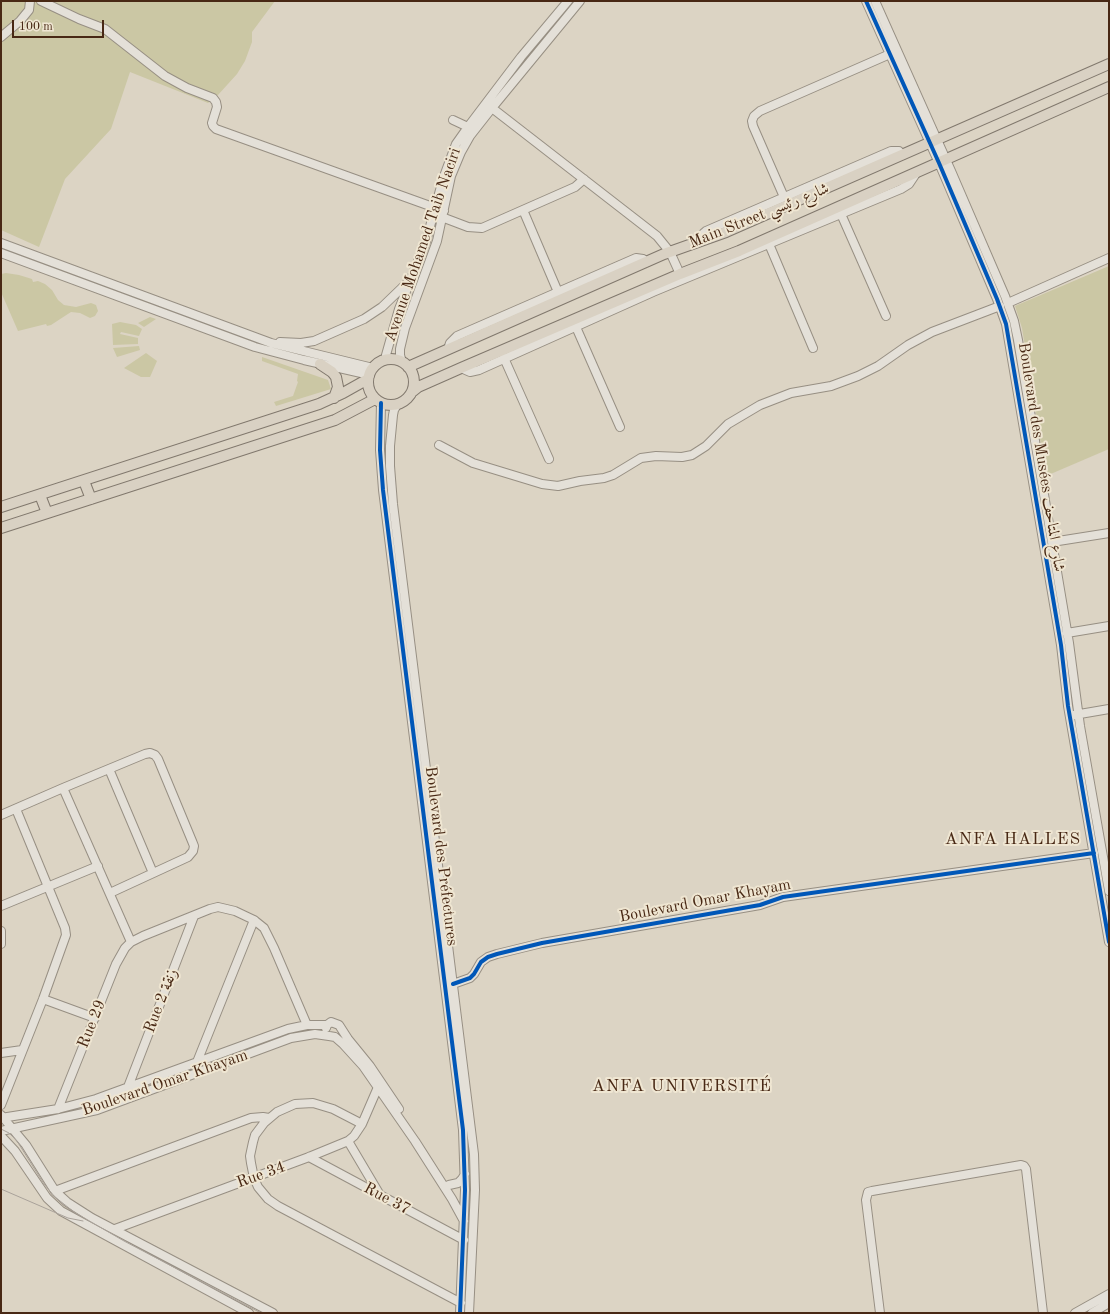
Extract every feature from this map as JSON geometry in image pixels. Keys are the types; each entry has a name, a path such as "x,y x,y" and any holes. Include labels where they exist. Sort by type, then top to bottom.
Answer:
{"main road":[{"name":"Main Street شارع رئيسي","path":"405,364 448,349 670,252 726,232 1109,64"},
{"name":"Main Street شارع رئيسي","path":"413,391 418,387 461,368 680,274 739,251 1109,87"},
{"path":"1,508 334,398 370,374 379,363 386,360 394,359 405,364 414,378 413,391 406,400 397,405 389,405 378,401 369,388 370,374"},
{"path":"320,364 332,372 336,378 338,387 334,398"},
{"path":"1,528 335,420 378,401"},
{"path":"84,481 91,499"},
{"path":"40,495 48,513"}],"street":[{"path":"29,10 30,1"},
{"path":"1,37 40,1 105,29 165,76 187,88 213,98 217,107 212,123 216,129 303,159 444,214 468,227 478,228 486,226 575,187 584,179"},
{"name":"Avenue Mohamed Taib Naciri","path":"386,360 396,318 426,241 451,156 456,144 521,57 568,1"},
{"name":"Avenue Mohamed Taib Naciri","path":"405,364 400,355 404,332 435,246 444,214 451,176 457,160 470,136 580,1"},
{"name":"Boulevard des Musées شارع المتاحف","path":"866,1 890,54 934,141"},
{"name":"Boulevard des Musées شارع المتاحف","path":"875,1 1018,340 1067,633 1074,715 1094,853 1106,887"},
{"path":"784,197 753,126 752,121 754,116 760,111 890,54"},
{"path":"492,108 657,236 670,252 680,274"},
{"path":"454,120 468,126"},
{"path":"694,244 700,235 706,231 891,151 899,151 903,155"},
{"path":"461,368 472,372 769,244 906,187 918,172"},
{"path":"523,210 558,292"},
{"path":"841,214 886,316"},
{"path":"1,243 271,343 307,353 370,374"},
{"path":"769,244 813,348"},
{"path":"1,253 250,345 320,364 370,374"},
{"path":"448,349 452,340 457,336 636,258 644,259 647,262"},
{"path":"439,445 472,463 547,486 558,486 604,478 618,472 636,460 646,457 656,456 677,458 692,455 706,446 728,424 760,405 791,393 831,386 858,376 878,366 908,345 932,332 1004,305 1109,258"},
{"path":"271,343 301,343 326,337 377,312 410,281"},
{"name":"Boulevard des Musées شارع المتاحف","path":"1004,305 1061,645 1106,887 1109,942"},
{"path":"576,327 620,427"},
{"path":"504,358 549,459"},
{"name":"Boulevard des Préfectures","path":"378,401 382,490 427,805 474,1154 475,1190 469,1313"},
{"name":"Boulevard des Préfectures","path":"397,405 394,410 392,421 391,475 427,805"},
{"path":"1052,542 1109,533"},
{"path":"1067,633 1109,626"},
{"path":"1074,715 1109,709"},
{"path":"1,816 145,754 152,754 158,759 193,844 193,851 188,857 110,893"},
{"path":"109,769 153,873"},
{"path":"63,788 132,942 218,907 235,911 254,920 264,928 267,933 307,1025"},
{"path":"16,809 66,932 65,940 22,1050 1,1111 11,1129 26,1145 55,1191 76,1209 273,1313"},
{"name":"Boulevard Omar Khayam","path":"450,981 470,978 481,962 492,956 555,941 760,905 783,897 1094,853"},
{"path":"1,906 98,866"},
{"name":"Rue 2 زنقة","path":"128,1087 194,916"},
{"path":"197,1062 254,920"},
{"name":"Rue 29","path":"58,1109 121,953 132,942"},
{"name":"Boulevard des Préfectures","path":"450,981 465,1174 465,1222 460,1313"},
{"path":"43,999 95,1018"},
{"path":"473,1226 465,1222 452,1199 378,1087 354,1055 325,1030 327,1025 331,1022 337,1023 340,1029 370,1066 465,1210 474,1214"},
{"name":"Boulevard Omar Khayam","path":"1,1111 58,1109 96,1099 272,1035 307,1025 327,1025"},
{"path":"332,1036 338,1035 340,1029"},
{"name":"Boulevard Omar Khayam","path":"1,1131 97,1110 291,1038 315,1034 332,1036"},
{"path":"1,1053 22,1050"},
{"name":"Rue 34","path":"115,1229 310,1157 348,1141 354,1136 362,1124 378,1087"},
{"path":"362,1124 332,1109 313,1103 295,1104 281,1110 269,1118 259,1129 253,1142 250,1156 254,1178 262,1192 268,1199 278,1206 461,1303"},
{"path":"55,1191 251,1118 269,1118"},
{"path":"1,1136 15,1151 45,1195 61,1211 249,1313"},
{"path":"348,1141 381,1196"},
{"name":"Rue 37","path":"310,1157 464,1240"},
{"path":"880,1313 866,1200 868,1192 1021,1165 1026,1169 1043,1313"},
{"path":"449,1185 458,1183 465,1174"},
{"path":"1075,1313 1109,1294"},
{"path":"1092,1313 1109,1303"}],"shaded area":[{"path":"1,1 275,1 252,32 252,42 245,61 237,74 218,95 208,103 130,72 111,129 65,179 39,247 1,230"},
{"path":"1109,266 1109,449 1046,476 1022,328 1015,306"},
{"path":"6,273 19,275 32,279 33,282 38,281 45,284 64,305 76,307 91,303 96,305 98,311 95,316 90,318 80,313 71,312 51,325 47,326 46,324 18,331 1,292 1,274"},
{"path":"150,317 156,319 144,327 138,323"},
{"path":"120,322 136,325 142,329 139,336 121,332 120,334 138,338 138,344 113,345 112,324"},
{"path":"139,346 140,350 117,357 113,348"},
{"path":"146,353 157,361 150,377 141,377 124,368"},
{"path":"262,357 328,380 331,389 276,406 274,402 293,396 298,382 298,374 262,361"}],"tram line":[{"path":"1,1129 9,1133 17,1141 44,1184 55,1197 74,1212 124,1241 261,1313"},
{"path":"1,1189 68,1218 83,1221"}],"cycle path":[{"path":"866,1 939,163 997,299 1006,324 1061,645 1068,706 1109,942"},
{"path":"381,403 380,450 383,490 463,1130 465,1190 460,1313"},
{"path":"453,984 470,978 481,962 488,957 542,943 760,905 783,897 1094,853"}],"district":[{"name":"ANFA HALLES","path":"1013,840"},
{"name":"ANFA UNIVERSITÉ","path":"682,1087"}]}
